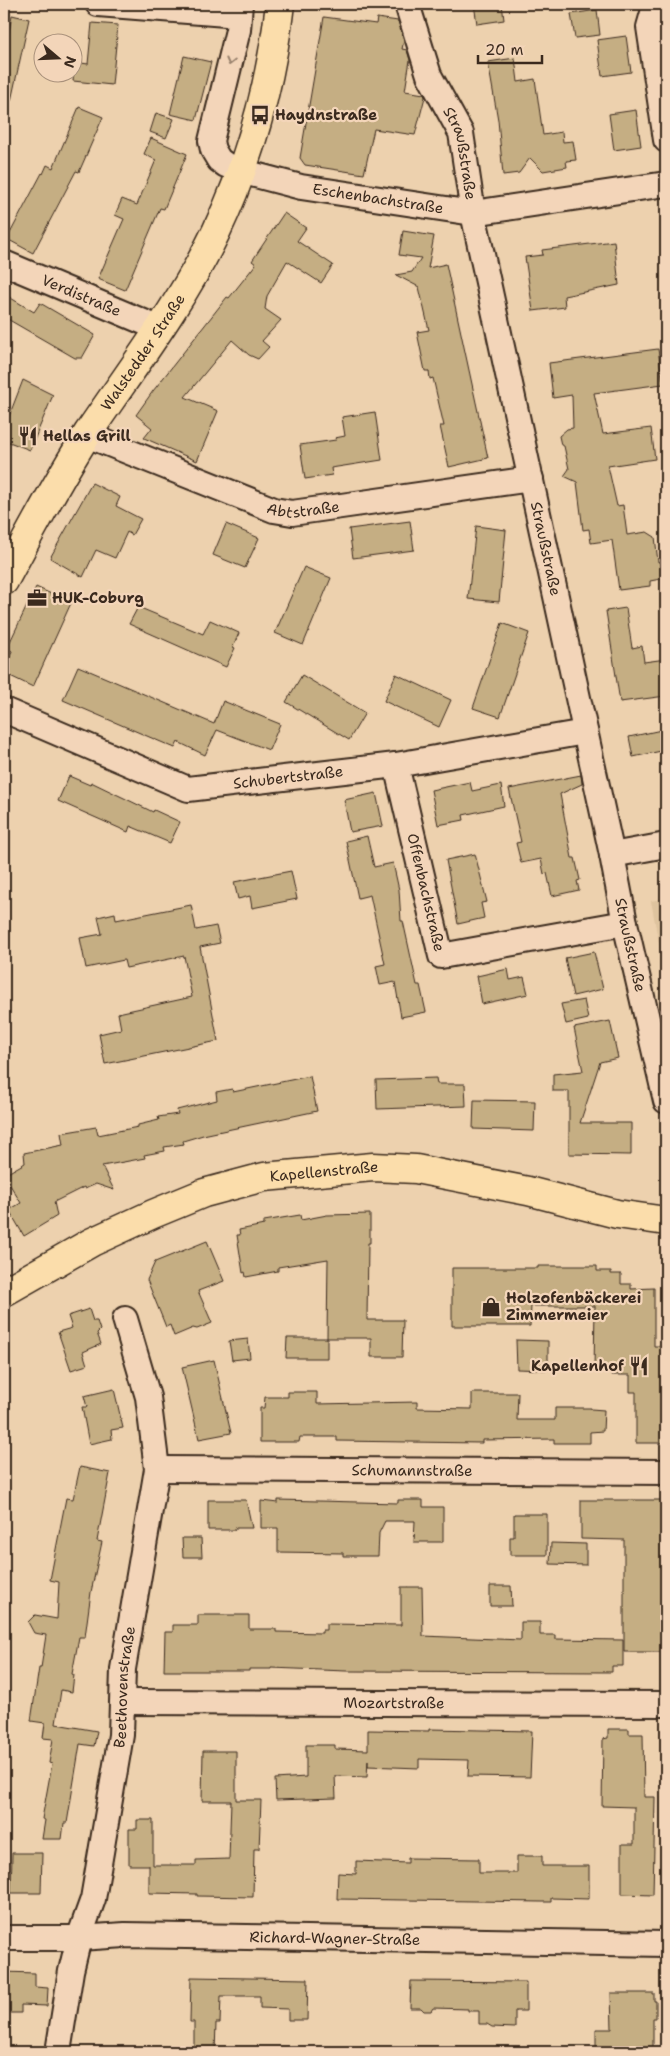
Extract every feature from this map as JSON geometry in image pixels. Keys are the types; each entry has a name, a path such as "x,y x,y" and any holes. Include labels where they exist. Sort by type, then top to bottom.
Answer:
{"main road":[{"name":"Walstedder Straße","path":"4,581 55,485 189,281 216,233 260,115 271,70 280,4"},
{"name":"Kapellenstraße","path":"4,1292 92,1242 153,1214 204,1193 264,1177 372,1167 416,1169 528,1191 617,1214 666,1221"}],"street":[{"path":"98,4 240,9 238,30 211,141 213,150 219,160 240,171"},
{"name":"Straußstraße","path":"406,4 429,75 461,133 474,212 625,922 666,1101"},
{"path":"666,6 653,14 649,27 666,140"},
{"name":"Eschenbachstraße","path":"240,171 301,187 474,212 666,184"},
{"name":"Verdistraße","path":"4,263 158,328"},
{"name":"Abtstraße","path":"87,435 274,510 292,513 531,479"},
{"name":"Schubertstraße","path":"4,710 188,789 396,765 585,732"},
{"name":"Offenbachstraße","path":"396,765 440,956 625,922"},
{"path":"612,854 666,845"},
{"name":"Beethovenstraße","path":"58,2052 71,1971 79,1938 93,1899 120,1735 123,1702 123,1668 157,1469 148,1397 125,1319"},
{"name":"Schumannstraße","path":"157,1469 666,1472"},
{"name":"Mozartstraße","path":"123,1702 666,1704"},
{"name":"Richard-Wagner-Straße","path":"4,1938 79,1938 125,1935 666,1944"}],"shaded area":[{"path":"666,898 666,982 651,901"}],"building":[{"path":"474,4 502,4 504,20 477,24"},
{"path":"597,10 600,35 575,38 571,14"},
{"path":"12,15 29,19 11,101 4,100 4,58"},
{"path":"324,17 376,24 377,18 398,21 404,40 402,49 407,50 410,60 405,91 424,94 425,97 415,135 374,129 364,174 305,165 300,158"},
{"path":"92,23 118,25 112,85 82,82 82,63 88,64"},
{"path":"626,36 631,72 602,76 597,40"},
{"path":"184,56 211,62 196,120 170,114"},
{"path":"515,58 518,82 535,79 543,135 562,132 563,142 573,141 576,160 566,161 567,167 543,171 530,158 519,173 503,175 498,120 488,62"},
{"path":"79,107 103,117 79,172 76,171 33,253 7,239 47,165 53,168"},
{"path":"636,110 641,146 614,150 609,114"},
{"path":"156,113 174,119 166,138 150,132"},
{"path":"151,138 187,154 164,209 160,208 125,290 98,279 124,219 115,215 122,199 137,205 156,160 144,154"},
{"path":"284,213 306,228 297,241 333,265 321,283 287,261 267,296 265,309 281,320 262,341 269,347 258,359 249,355 232,340 185,397 218,411 197,461 144,438 152,428 136,415 227,297 229,298 256,264 252,261"},
{"path":"403,231 434,236 428,268 446,264 488,458 449,467 440,426 444,426 433,378 430,379 429,371 425,371 417,332 429,330 419,287 396,275 412,272 421,258 399,255"},
{"path":"614,241 619,285 564,296 565,307 533,311 525,257 543,255 542,250"},
{"path":"4,294 34,312 40,303 95,335 82,358 75,358 4,317"},
{"path":"658,349 663,384 594,393 603,434 651,428 655,459 608,466 617,506 623,505 627,535 647,532 655,537 658,562 666,561 666,578 650,581 650,586 619,590 612,540 591,543 589,529 583,530 577,482 564,476 569,469 564,446 561,445 559,436 567,429 573,428 572,395 553,398 549,363"},
{"path":"23,380 53,395 30,450 4,440 4,429"},
{"path":"375,412 382,460 331,468 332,475 305,479 300,445 336,440 335,438 345,436 342,417"},
{"path":"92,483 120,497 116,506 141,519 132,535 127,532 115,558 96,550 83,577 50,558"},
{"path":"410,521 414,550 353,558 349,529"},
{"path":"226,524 259,538 245,568 213,555"},
{"path":"476,526 506,530 499,602 468,599"},
{"path":"304,567 331,578 303,645 275,633"},
{"path":"36,587 71,603 33,687 4,673 12,651 7,648"},
{"path":"138,607 203,634 210,620 239,633 233,647 235,648 226,667 129,624"},
{"path":"626,608 632,648 642,646 644,662 666,659 666,696 620,702 606,611"},
{"path":"502,623 529,633 500,717 473,708"},
{"path":"78,666 214,724 223,701 280,724 269,750 217,730 205,755 178,742 175,748 63,700"},
{"path":"396,674 451,700 439,727 384,701"},
{"path":"302,675 365,713 349,740 286,702"},
{"path":"666,729 666,750 633,757 629,737"},
{"path":"581,775 582,784 560,794 572,858 575,858 580,880 577,881 579,890 552,896 547,873 544,874 541,859 521,863 516,843 521,842 509,789"},
{"path":"69,776 90,785 91,782 153,812 154,810 180,822 170,843 130,826 128,832 58,801"},
{"path":"470,782 472,791 501,785 504,806 463,815 464,820 438,825 431,790"},
{"path":"376,793 383,826 350,832 344,800"},
{"path":"367,836 374,867 393,863 399,890 401,921 403,921 417,985 420,985 426,1012 401,1017 395,982 380,985 376,966 385,964 370,895 358,898 346,841"},
{"path":"475,854 487,902 481,903 484,918 458,924 446,860"},
{"path":"291,871 297,899 252,908 250,896 238,899 234,882"},
{"path":"191,905 196,930 216,926 220,943 200,947 218,1041 105,1064 99,1034 121,1029 118,1013 192,997 184,956 126,968 124,960 86,968 80,938 102,934 98,917 115,913 116,920"},
{"path":"594,952 603,989 573,996 565,958"},
{"path":"508,969 510,980 524,977 528,994 482,1004 477,976"},
{"path":"584,1000 588,1019 566,1024 561,1004"},
{"path":"610,1021 618,1058 600,1062 580,1123 631,1123 631,1155 569,1154 569,1091 553,1091 553,1074 583,1071 574,1028"},
{"path":"310,1076 317,1111 203,1135 183,1141 184,1144 164,1147 165,1151 144,1155 145,1158 102,1166 114,1190 96,1184 85,1189 84,1187 54,1202 57,1216 24,1236 9,1210 21,1203 4,1175 25,1163 24,1153 63,1145 61,1133 96,1127 98,1135 138,1127 138,1125 159,1120 158,1117 178,1114 177,1110 217,1100 216,1092 232,1089 233,1092"},
{"path":"436,1078 437,1084 465,1084 466,1106 377,1109 376,1080"},
{"path":"474,1100 535,1101 534,1131 473,1129"},
{"path":"370,1214 367,1320 403,1320 402,1357 371,1357 371,1338 327,1338 328,1259 278,1267 278,1271 246,1277 245,1272 243,1273 237,1235 240,1235 239,1230 264,1225 264,1221 300,1215 301,1220 327,1215"},
{"path":"207,1241 224,1281 198,1291 212,1323 174,1336 170,1325 166,1327 147,1280 155,1262"},
{"path":"538,1266 597,1266 597,1271 611,1271 611,1274 621,1274 621,1284 631,1284 631,1289 654,1288 654,1346 666,1346 666,1443 636,1443 636,1392 630,1392 630,1375 612,1375 612,1370 594,1370 595,1306 531,1306 530,1326 452,1326 452,1268 538,1268"},
{"path":"89,1309 93,1321 97,1321 100,1330 97,1333 101,1344 83,1352 87,1365 71,1370 58,1332 72,1328 68,1316"},
{"path":"287,1338 327,1338 327,1358 286,1358"},
{"path":"248,1339 250,1358 232,1360 229,1341"},
{"path":"516,1340 548,1341 548,1370 517,1369"},
{"path":"214,1360 231,1433 199,1439 182,1367"},
{"path":"114,1389 123,1428 111,1430 112,1439 89,1444 82,1407 87,1407 84,1396"},
{"path":"288,1392 317,1392 317,1404 417,1402 417,1408 472,1409 472,1393 518,1393 517,1420 555,1420 555,1408 591,1408 604,1410 603,1431 590,1432 590,1443 554,1443 554,1439 482,1440 482,1443 337,1441 337,1437 300,1437 299,1442 260,1442 260,1408 264,1408 265,1397 288,1397"},
{"path":"80,1467 110,1473 97,1541 102,1542 91,1592 85,1637 79,1637 72,1674 74,1675 72,1692 61,1690 56,1724 97,1731 94,1746 80,1744 67,1823 64,1823 62,1839 42,1839 45,1820 42,1819 52,1764 49,1763 53,1739 43,1738 45,1723 31,1721 46,1635 34,1633 28,1622 35,1615 57,1619 59,1582 50,1580 66,1498 73,1499"},
{"path":"208,1500 246,1500 252,1528 208,1530"},
{"path":"278,1500 398,1503 398,1500 423,1500 423,1507 443,1507 443,1542 414,1542 415,1521 385,1521 379,1533 378,1556 343,1556 343,1553 278,1552 278,1528 261,1528 261,1501 278,1503"},
{"path":"581,1500 666,1500 666,1652 624,1652 624,1540 581,1539"},
{"path":"514,1514 547,1514 547,1555 510,1555 510,1537 514,1537"},
{"path":"182,1538 201,1538 202,1557 183,1557"},
{"path":"551,1543 586,1544 586,1565 550,1564"},
{"path":"490,1586 511,1586 512,1606 490,1606"},
{"path":"401,1587 422,1587 423,1636 521,1640 521,1622 540,1622 540,1635 555,1635 555,1639 623,1640 623,1666 612,1666 612,1672 346,1671 271,1668 249,1669 249,1671 164,1671 165,1632 173,1632 173,1625 198,1625 198,1615 249,1615 249,1629 276,1629 276,1632 322,1633 322,1630 326,1630 326,1624 401,1625"},
{"path":"429,1729 532,1731 530,1777 468,1776 469,1760 419,1759 419,1768 368,1766 368,1760 367,1777 335,1776 336,1798 276,1800 275,1779 306,1777 306,1745 335,1745 335,1749 368,1750 368,1730 429,1731"},
{"path":"608,1729 629,1729 629,1734 643,1734 644,1797 655,1797 653,1895 622,1894 622,1844 634,1844 634,1807 602,1806 603,1739 608,1738"},
{"path":"203,1751 236,1751 236,1800 261,1800 259,1849 254,1849 253,1897 149,1893 149,1865 129,1865 129,1829 137,1829 137,1820 153,1820 153,1865 196,1865 196,1860 229,1859 231,1801 202,1801"},
{"path":"12,1853 42,1853 41,1893 11,1893"},
{"path":"517,1856 542,1856 542,1866 589,1866 589,1899 551,1898 551,1902 542,1902 337,1899 338,1873 356,1874 356,1861 408,1863 408,1858 479,1859 479,1873 517,1873"},
{"path":"4,1972 35,1973 35,1987 48,1988 47,2006 21,2005 21,2013 4,2013"},
{"path":"191,1977 308,1979 307,2020 288,2020 288,2009 260,2008 260,1996 221,1996 220,2023 216,2023 215,2052 194,2052 194,2022 190,2022"},
{"path":"411,1981 526,1982 526,2011 515,2011 515,2028 492,2027 487,2024 479,2024 479,2011 433,2008 431,2011 424,2011 421,2008 410,2008"},
{"path":"611,1993 654,1993 656,2018 653,2018 652,2052 596,2050 596,2029 612,2029"}],"place":[{"name":"Haydnstraße","path":"260,115"},
{"name":"Hellas Grill","path":"28,436"},
{"name":"HUK-Coburg","path":"37,598"},
{"name":"Holzofenbäckerei Zimmermeier","path":"491,1307"},
{"name":"Kapellenhof","path":"639,1366"}]}
